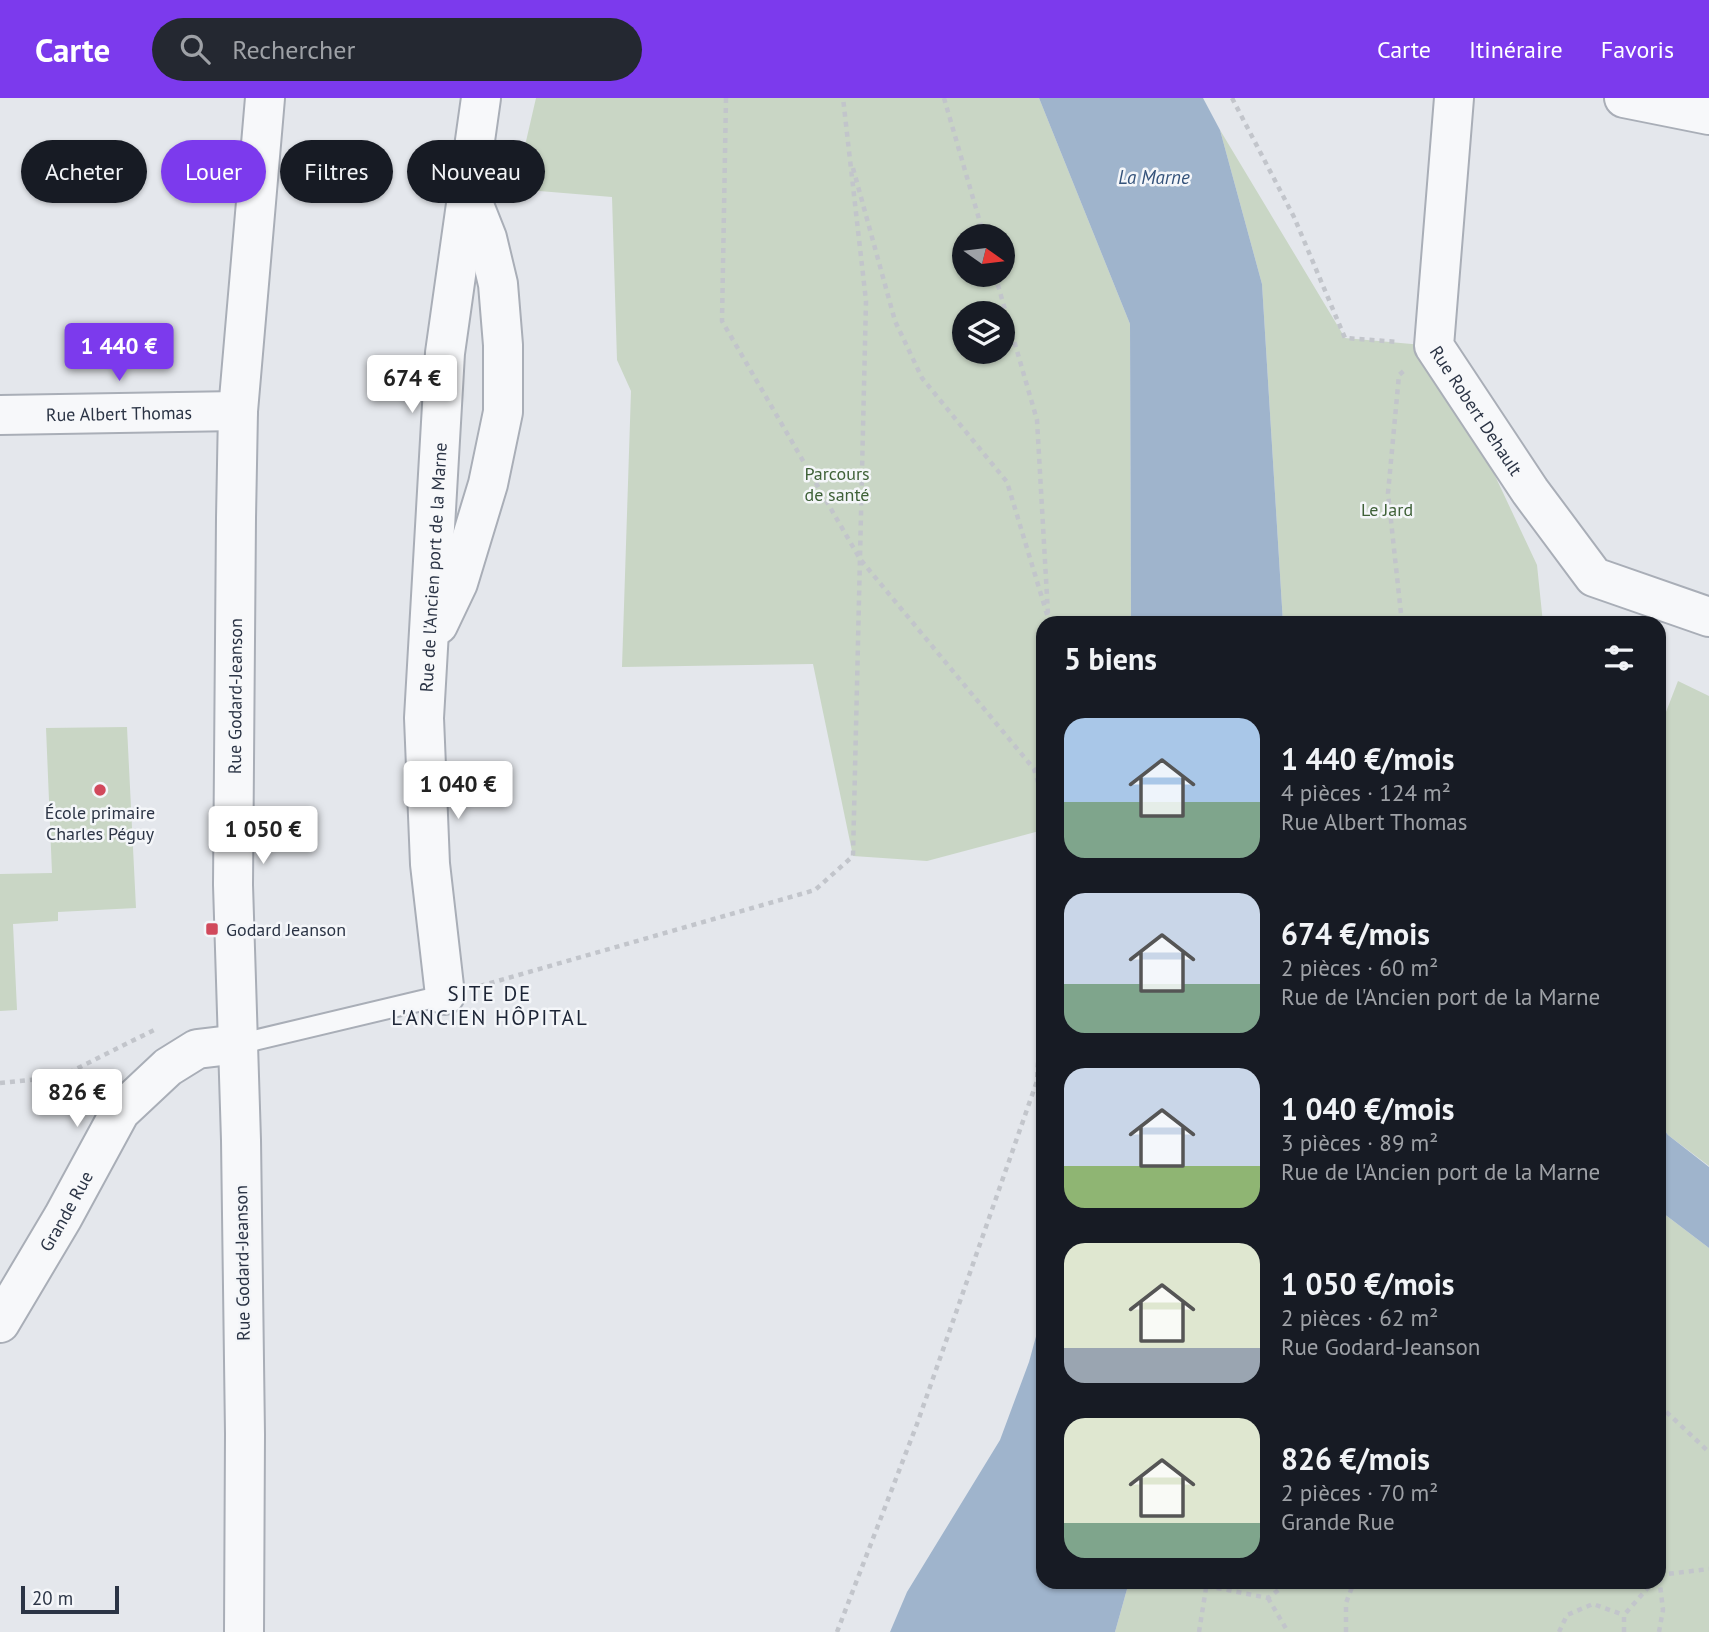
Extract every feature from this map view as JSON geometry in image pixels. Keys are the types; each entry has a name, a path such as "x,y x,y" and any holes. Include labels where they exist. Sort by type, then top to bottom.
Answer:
{"street":[{"name":"Rue Godard-Jeanson","path":"244,1632 245,1434 239,1044 233,886 238,411 265,98"},
{"name":"Rue de l'Ancien port de la Marne","path":"474,140 481,98"},
{"name":"Rue Robert Dehault","path":"1454,98 1434,346 1530,491 1594,577 1709,617"},
{"path":"1624,98 1709,115"},
{"name":"Rue de l'Ancien port de la Marne","path":"445,995 430,864 424,718 445,353 465,203"},
{"path":"428,649 458,583 488,484 503,412 503,345 498,284 487,238 473,203"},
{"name":"Rue Albert Thomas","path":"0,415 238,411"},
{"name":"Grande Rue","path":"0,1323 121,1112 168,1068 197,1049 239,1044"}],"lane":[{"path":"239,1044 445,995"}],"path":[{"path":"726,98 722,321 860,559 1034,769 1036,775"},
{"path":"445,995 815,890 853,856 866,301 843,98"},
{"path":"944,98 981,224"},
{"path":"1232,98 1294,217 1345,338 1434,346"},
{"path":"849,154 895,321 922,378 1007,482 1047,616"},
{"path":"998,287 1037,420 1049,616"},
{"path":"1401,616 1388,493 1399,375 1434,346"},
{"path":"0,1083 60,1077 164,1025"},
{"path":"837,1632 918,1424 1036,1084"},
{"path":"1666,1412 1709,1452"},
{"path":"1666,1575 1709,1569"},
{"path":"1199,1632 1206,1589"},
{"path":"1229,1589 1268,1598 1288,1632"},
{"path":"1268,1598 1280,1589"},
{"path":"1346,1632 1346,1603 1351,1589"},
{"path":"1624,1632 1624,1615 1647,1589"},
{"path":"1659,1632 1662,1610 1660,1589"},
{"path":"1559,1632 1567,1615 1593,1604 1624,1615"}],"green space":[{"name":"Parcours de santé","path":"536,98 1039,98 1130,324 1131,616 1036,616 1036,832 927,861 853,856 813,664 622,667 631,391 617,360 612,197 545,191 545,140 526,140"},
{"name":"Le Jard","path":"1220,130 1345,338 1434,346 1537,565 1542,616 1283,616 1262,284"},
{"path":"1678,681 1709,696 1709,1166 1666,1132 1666,712"},
{"path":"127,727 136,908 58,912 58,921 13,924 17,1010 0,1011 0,874 52,873 46,728"},
{"path":"1666,1215 1709,1248 1709,1632 1115,1632 1127,1589 1666,1589"}],"water":[{"name":"La Marne","path":"1039,98 1203,98 1220,130 1262,284 1283,616 1131,616 1130,324"},
{"path":"1666,1132 1709,1167 1709,1248 1666,1215"},
{"path":"1036,1336 1036,1589 1127,1589 1115,1632 890,1632 907,1592 1000,1440"}],"place":[{"name":"École primaire Charles Péguy","path":"100,790"},
{"name":"Godard Jeanson","path":"212,929"}],"district":[{"name":"SITE DE L'ANCIEN HÔPITAL","path":"490,1005"}]}
